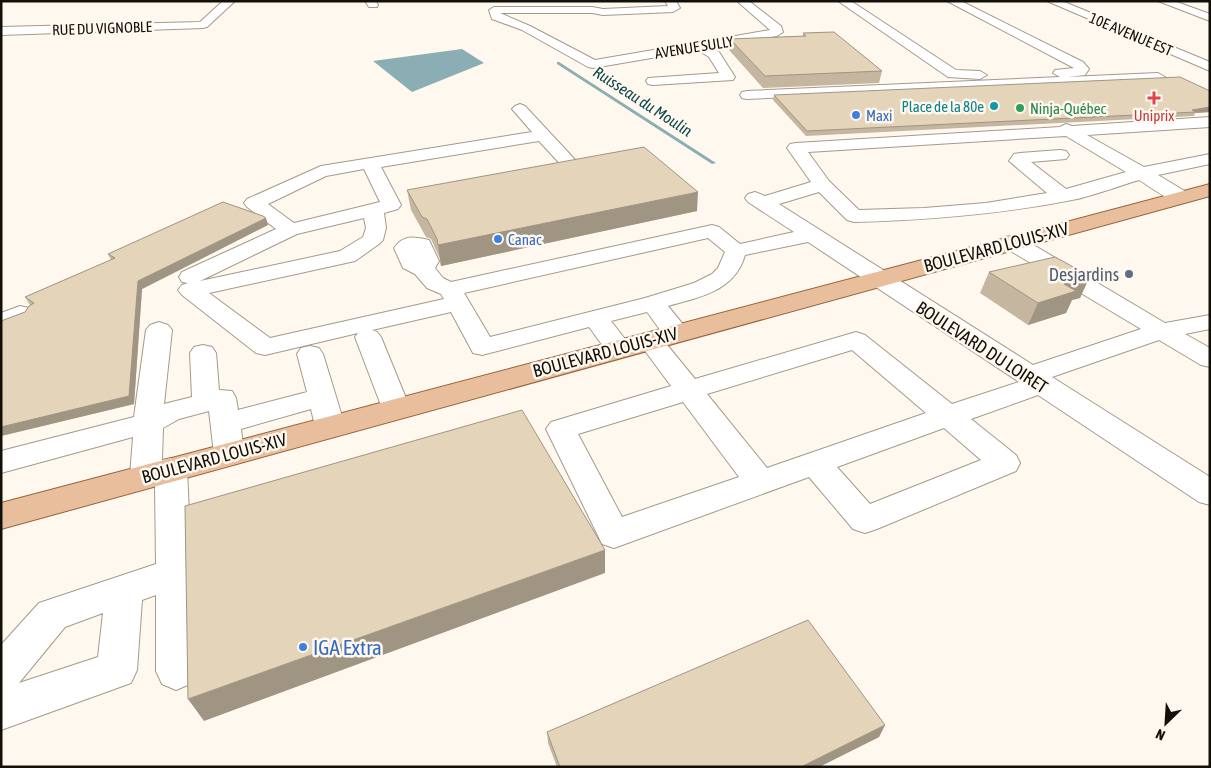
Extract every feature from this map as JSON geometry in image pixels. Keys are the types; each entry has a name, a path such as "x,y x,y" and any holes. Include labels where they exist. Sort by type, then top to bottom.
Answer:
{"main road":[{"name":"BOULEVARD LOUIS-XIV","path":"1,516 158,472 1210,190"}],"street":[{"name":"RUE DU VIGNOBLE","path":"1,31 203,25 230,1"},
{"path":"597,11 507,21 496,17 494,10 597,11 675,8 670,1"},
{"name":"AVENUE SULLY","path":"507,21 526,28 592,64 777,32 777,29 742,1"},
{"path":"843,1 950,72 958,74 1080,72 1082,68 1078,65 952,1"},
{"name":"10E AVENUE EST","path":"1052,1 1210,67"},
{"path":"1162,1 1210,18"},
{"path":"653,80 728,77 714,55 701,46"},
{"path":"747,95 1158,77"},
{"path":"520,109 574,169 535,176"},
{"path":"1210,122 1066,129 796,148 822,185 854,216 924,214 986,209 1063,196 1139,174 1210,159"},
{"path":"1066,129 1139,174 1181,197"},
{"path":"290,230 254,203 321,171 543,135"},
{"path":"1060,155 1020,158 1018,161 1063,196"},
{"path":"370,163 411,263 423,269 435,283 454,296 482,347 653,303 712,285 726,274 736,251"},
{"name":"BOULEVARD DU LOIRET","path":"822,185 759,201 1210,493"},
{"path":"410,201 395,221 376,228 372,240 347,256 190,290 264,347 454,296 509,276 712,231 736,251"},
{"path":"190,277 290,230 395,221"},
{"path":"736,251 812,235"},
{"path":"1012,242 1210,359"},
{"path":"653,303 677,333"},
{"path":"595,318 619,348"},
{"path":"814,464 865,520 1005,463 948,417 856,340 560,430 614,534 948,417 1017,392 1035,381 1161,331 1210,322"},
{"path":"159,330 148,423 174,573 176,672"},
{"path":"368,337 396,408"},
{"path":"650,340 761,482"},
{"path":"203,353 206,402"},
{"path":"310,354 330,426"},
{"path":"225,423 322,397"},
{"path":"1,462 148,423 169,412 222,398 229,454"},
{"path":"1,675 52,614 174,573"},
{"path":"1,710 117,670 124,590"}],"water":[{"path":"462,49 484,63 412,92 373,61"}],"building":[{"path":"834,32 882,71 765,76 730,39 806,36 803,33"},
{"name":"Place de la 80e","path":"1180,77 1210,91 1210,107 1192,110 1196,112 807,131 774,95"},
{"name":"Canac","path":"644,147 698,192 438,245 427,219 422,217 407,190"},
{"path":"223,202 266,218 138,281 129,396 1,427 1,321 25,312 34,303 25,297 115,258 108,254"},
{"path":"1055,257 1090,276 1064,284 1076,291 1038,303 989,272"},
{"name":"IGA Extra","path":"522,410 605,550 188,699 185,506"},
{"path":"808,620 885,725 801,767 560,767 547,732"}],"waterway":[{"name":"Ruisseau du Moulin","path":"558,63 714,163"}],"place":[{"name":"Uniprix","path":"1154,98"},
{"name":"Place de la 80e","path":"994,106"},
{"name":"Ninja-Québec","path":"1020,108"},
{"name":"Maxi","path":"856,115"},
{"name":"Canac","path":"498,239"},
{"name":"Desjardins","path":"1129,274"},
{"name":"IGA Extra","path":"303,647"}]}
